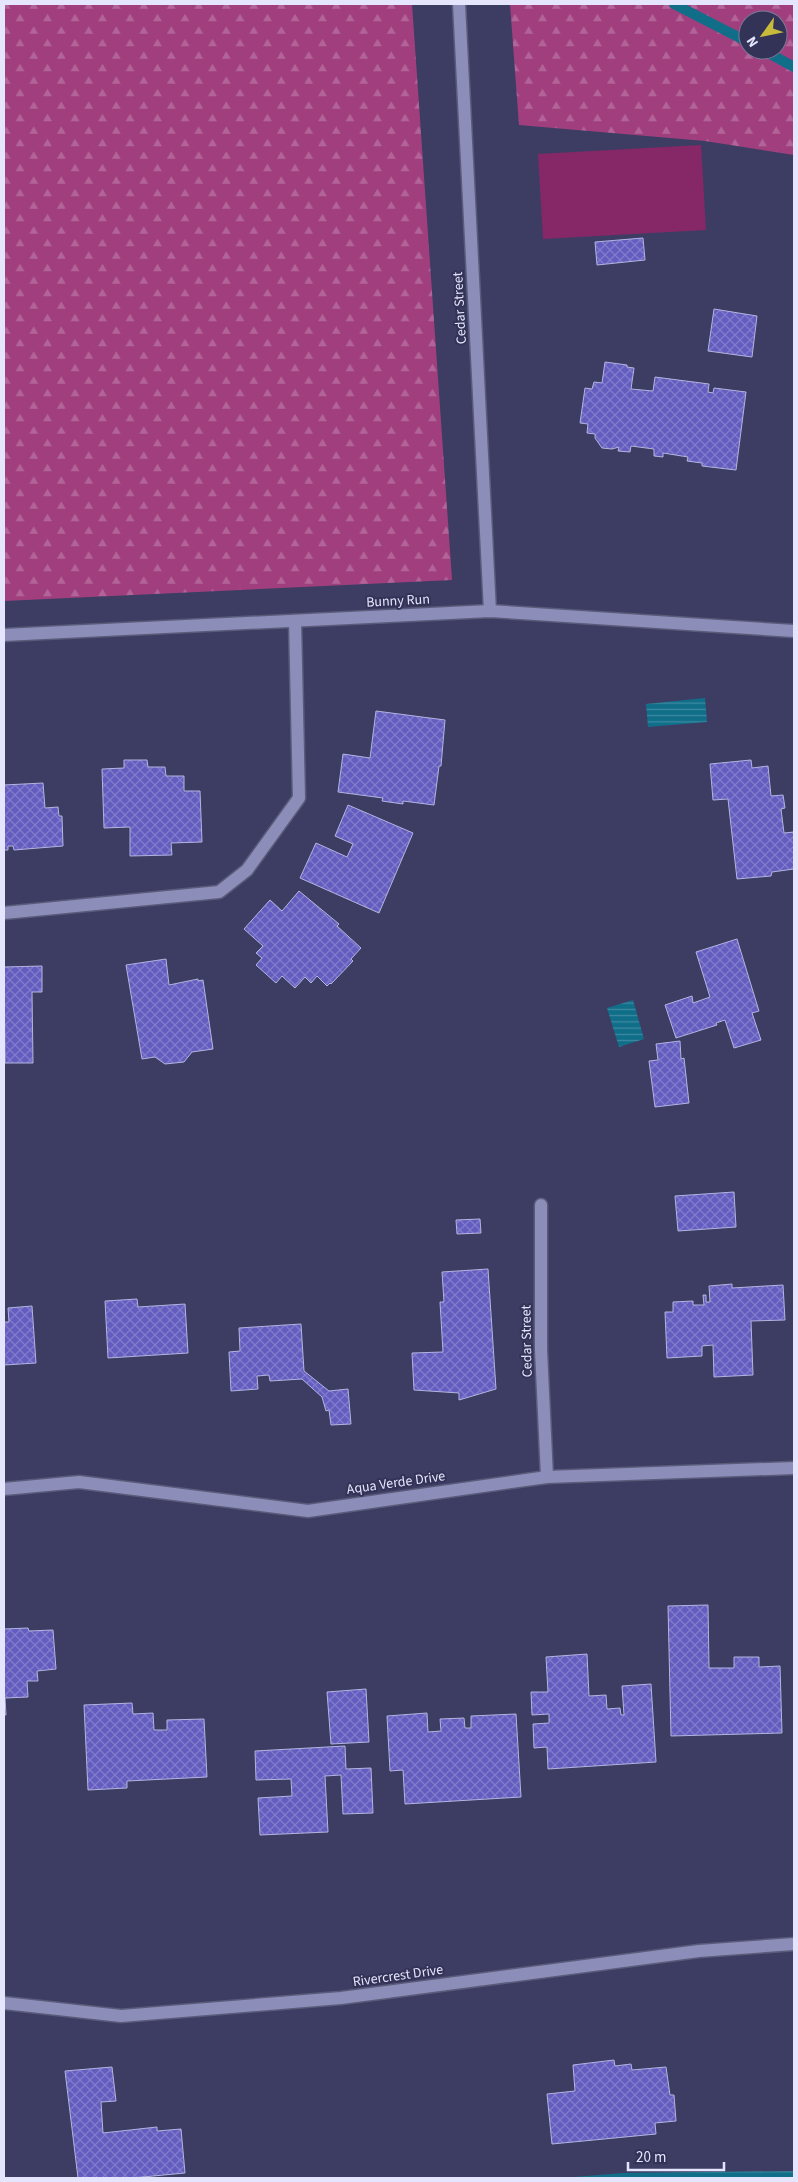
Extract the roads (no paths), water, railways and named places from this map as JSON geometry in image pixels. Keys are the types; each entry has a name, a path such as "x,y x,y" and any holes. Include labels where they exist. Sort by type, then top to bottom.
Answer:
{"street":[{"name":"Cedar Street","path":"459,4 490,611"},
{"name":"Bunny Run","path":"4,635 490,611 794,631"},
{"path":"4,913 219,892 247,870 299,798 295,621"},
{"name":"Cedar Street","path":"541,1205 541,1350 547,1477"},
{"name":"Aqua Verde Drive","path":"4,1489 79,1482 308,1511 547,1477 794,1468"},
{"name":"Rivercrest Drive","path":"4,2004 121,2016 341,1998 699,1951 794,1944"}],"water":[{"path":"705,698 707,722 648,727 646,704"},
{"path":"633,1000 644,1039 619,1047 607,1008"},
{"path":"794,2171 794,2178 560,2178 624,2173"}],"waterway":[{"path":"674,4 738,37"},
{"path":"781,60 794,67"}]}
